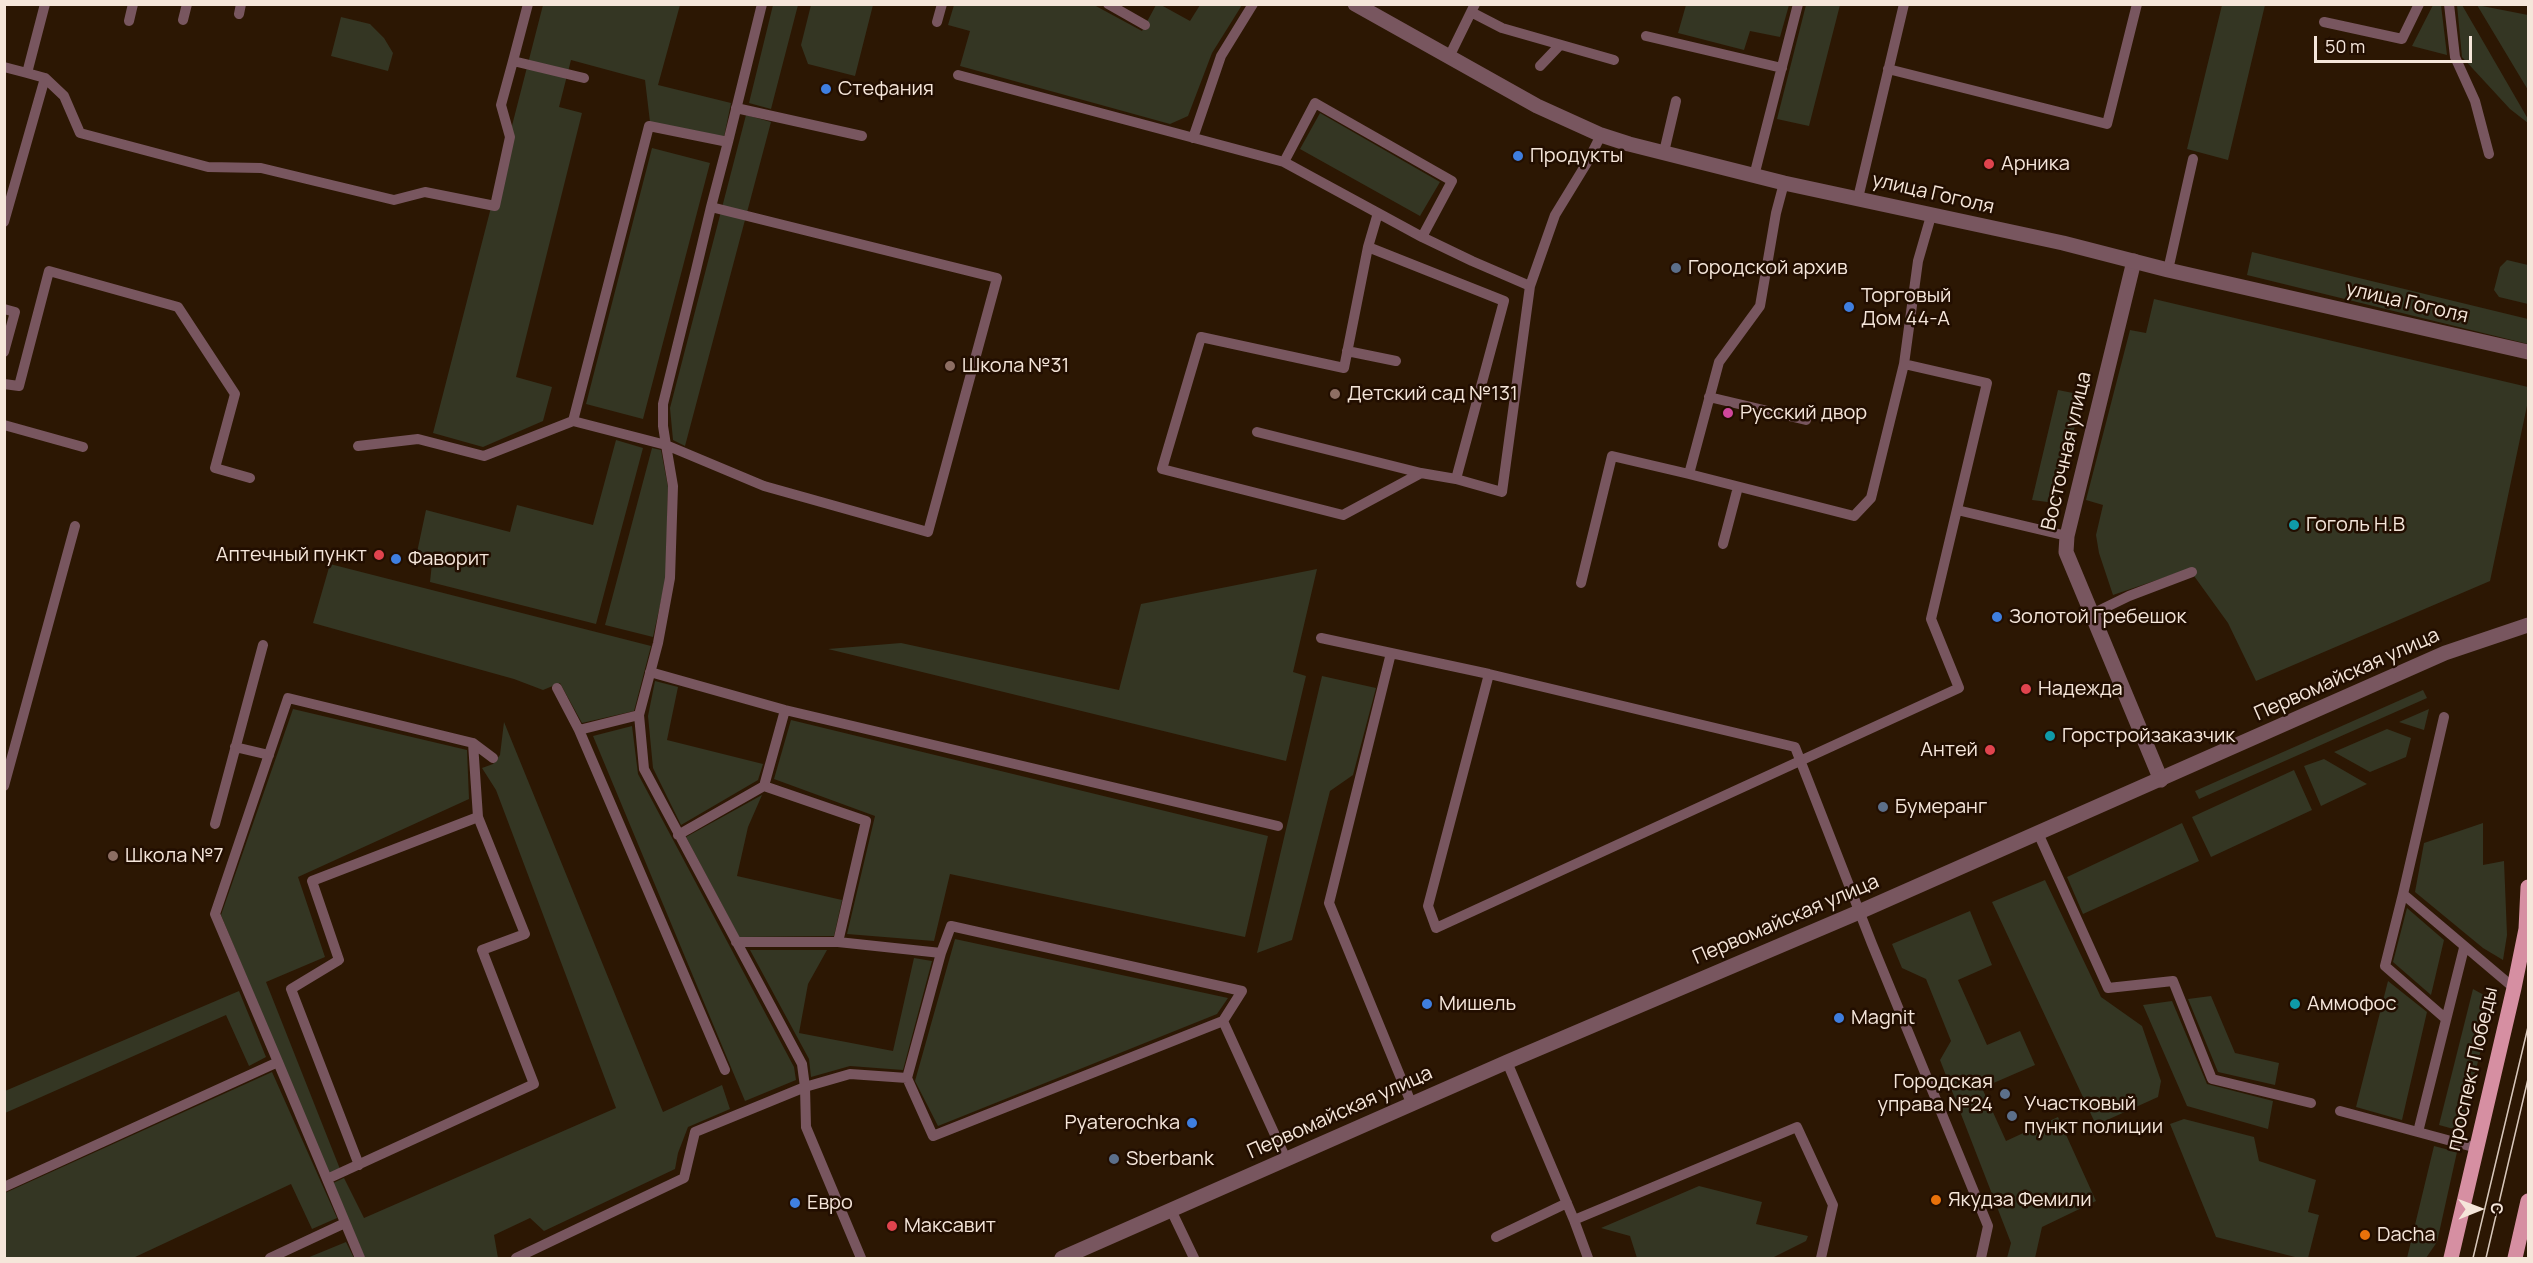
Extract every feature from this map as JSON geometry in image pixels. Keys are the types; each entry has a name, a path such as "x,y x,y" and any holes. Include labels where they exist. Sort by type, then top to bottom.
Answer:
{"main road":[{"name":"проспект Победы","path":"2451,1257 2514,988 2526,929 2529,887"},
{"path":"2515,1258 2529,1201"}],"street":[{"name":"улица Гоголя","path":"1355,4 1537,106 1600,135 1754,176 2063,243 2168,270 2529,352"},
{"name":"Восточная улица","path":"2134,261 2067,536 2066,552 2160,780"},
{"name":"Первомайская улица","path":"1062,1258 1506,1062 1859,912 2445,653 2529,625"}],"lane":[{"path":"27,73 45,4"},
{"path":"129,21 133,4"},
{"path":"183,20 187,4"},
{"path":"4,67 45,78 64,96 80,133 208,167 261,168 394,200 425,192 495,206 510,137 501,105 528,4"},
{"path":"762,4 663,404 663,426 673,486 670,578 639,715 644,769 802,1064 806,1127 861,1258"},
{"path":"937,22 942,4"},
{"path":"1108,4 1145,25"},
{"path":"1193,138 1221,56 1253,4"},
{"path":"1754,176 1798,4"},
{"path":"1858,198 1904,4"},
{"path":"1888,69 2107,124 2137,4"},
{"path":"2324,21 2402,39 2419,4"},
{"path":"2449,4 2455,57 2475,101 2489,154"},
{"path":"1449,57 1473,8 1502,28 1614,60"},
{"path":"1646,36 1782,68"},
{"path":"1540,66 1560,45"},
{"path":"513,61 584,78"},
{"path":"958,75 1284,162 1422,237 1530,286"},
{"path":"4,222 45,78"},
{"path":"1664,152 1676,101"},
{"path":"1284,162 1315,103 1452,181 1422,237"},
{"path":"736,108 862,136"},
{"path":"573,421 649,126 728,141"},
{"path":"1257,432 1502,492 1530,286 1555,215 1588,161 1600,135"},
{"path":"2168,270 2193,159"},
{"path":"1689,474 1719,362 1760,306 1776,213 1784,183"},
{"path":"358,446 418,440 484,456 573,421 666,445 764,486 928,532 997,278 711,207"},
{"path":"1378,213 1368,247 1344,368 1201,337 1162,469 1343,515 1421,473"},
{"path":"1581,582 1612,456 1854,516 1871,498 1904,364 1918,261 1930,216"},
{"path":"1368,247 1504,301 1456,479"},
{"path":"4,384 19,386 49,271 178,308 235,394 215,468 250,478"},
{"path":"4,309 15,312 4,352"},
{"path":"1347,351 1396,361"},
{"path":"1489,674 1428,906 1436,928 1959,688 1931,619 1987,383 1904,364"},
{"path":"1709,397 1806,420"},
{"path":"4,425 83,447"},
{"path":"1723,544 1738,487"},
{"path":"1957,510 2067,536"},
{"path":"4,786 75,526"},
{"path":"2092,614 2129,596 2192,572"},
{"path":"1321,638 1489,674 1795,747 1859,912 1988,1226 1981,1258"},
{"path":"215,824 262,645"},
{"path":"1390,653 1329,903 1412,1104"},
{"path":"650,672 785,710 1278,826"},
{"path":"557,688 579,730 724,1070"},
{"path":"360,1258 215,914 288,698 473,743 493,758"},
{"path":"678,835 764,786 785,710"},
{"path":"579,730 639,715"},
{"path":"2444,717 2385,966 2446,1019"},
{"path":"327,1179 534,1084 482,950 525,934 478,817 473,743"},
{"path":"235,747 269,755"},
{"path":"764,786 866,821 838,942"},
{"path":"359,1165 291,989 339,960 312,881 478,817"},
{"path":"2038,833 2108,988 2173,981 2212,1079 2311,1103"},
{"path":"2403,894 2514,988"},
{"path":"951,926 1242,990 1223,1021 933,1136 907,1077 941,953 951,926"},
{"path":"736,942 838,942 941,953"},
{"path":"2418,1132 2464,948"},
{"path":"1223,1021 1286,1159"},
{"path":"4,1187 278,1062"},
{"path":"1506,1062 1567,1203 1588,1258"},
{"path":"516,1258 684,1178 695,1132 805,1087 850,1074 907,1077"},
{"path":"2340,1111 2477,1148"},
{"path":"1574,1220 1797,1127 1833,1205 1821,1258"},
{"path":"1496,1237 1567,1203"},
{"path":"1171,1210 1194,1258"},
{"path":"270,1258 345,1223"}],"green space":[{"path":"1686,4 1789,5 1780,37 1750,31 1744,50 1678,33"},
{"path":"543,5 680,5 658,85 731,103 724,137 650,122 645,80 571,60 559,107 582,113 516,377 552,387 543,421 483,447 433,433"},
{"path":"773,5 798,5 771,109 749,103"},
{"path":"811,5 873,5 855,76 808,64 801,45"},
{"path":"954,5 1094,5 1142,31 1156,5 1161,5 1190,21 1200,5 1242,5 1212,53 1188,116 1170,124 960,66 970,31 948,25"},
{"path":"1806,5 1840,5 1809,126 1777,119"},
{"path":"2222,5 2265,5 2228,160 2187,149"},
{"path":"2433,5 2441,5 2447,55 2412,46"},
{"path":"2457,5 2462,5 2528,119 2528,123 2510,109 2462,57"},
{"path":"2477,5 2528,15 2528,90"},
{"path":"341,17 370,24 384,38 393,53 388,71 331,56"},
{"path":"1320,113 1440,182 1420,216 1300,149"},
{"path":"746,115 771,122 685,446 673,440 670,408"},
{"path":"652,148 710,163 643,419 586,404"},
{"path":"2252,252 2528,319 2528,344 2247,275"},
{"path":"2507,260 2528,265 2528,304 2499,297 2494,290 2500,267"},
{"path":"2154,299 2528,387 2528,401 2490,581 2256,681 2228,623 2189,569 2113,595 2099,553 2096,535 2103,505 2086,500 2130,330 2146,333"},
{"path":"2058,390 2083,395 2055,503 2032,500"},
{"path":"616,440 643,448 596,624 430,582 432,563 416,557 426,510 510,532 517,505 593,525"},
{"path":"652,448 661,450 668,487 666,578 653,637 605,625"},
{"path":"330,564 651,646 634,711 582,723 560,683 543,690 514,679 313,623"},
{"path":"1317,569 1293,672 1306,676 1286,761 828,649 901,643 1119,690 1141,604"},
{"path":"1322,676 1376,688 1353,775 1330,791 1292,940 1257,953"},
{"path":"655,681 678,687 667,740 763,764 758,780 681,825 653,768 648,716"},
{"path":"2423,690 2427,698 2199,799 2195,791"},
{"path":"293,709 467,750 469,799 298,877 325,957 266,982 340,1169 328,1174 221,915"},
{"path":"2429,709 2424,730 2399,722"},
{"path":"791,720 1268,836 1245,937 950,874 934,941 847,934 875,816 774,779"},
{"path":"504,722 663,1112 722,1085 730,1109 688,1127 678,1153 675,1169 544,1231 530,1218 494,1235 498,1258 365,1258 333,1183 344,1178 364,1218 616,1108 496,790 482,768 493,764 500,755"},
{"path":"632,726 638,774 794,1067 796,1080 745,1101 593,736"},
{"path":"2387,729 2411,738 2406,757 2370,772 2334,752"},
{"path":"2324,759 2367,784 2321,806 2304,766"},
{"path":"2294,770 2312,810 2211,857 2192,817"},
{"path":"762,795 748,827 737,876 842,900 834,936 739,937 686,837"},
{"path":"2182,823 2199,861 2083,914 2067,877"},
{"path":"2483,823 2483,865 2504,861 2507,935 2503,960 2483,948 2415,892 2424,843"},
{"path":"2045,880 2101,997 2142,1026 2161,1081 2158,1097 2096,1125 1992,902"},
{"path":"2407,908 2444,940 2431,995 2393,962"},
{"path":"1970,911 1992,965 1958,980 1987,1045 2020,1031 2035,1065 1982,1088 2006,1141 2058,1117 2096,1201 2042,1227 2035,1258 2007,1258 2011,1243 1940,1060 1951,1041 1926,979 1902,968 1892,944"},
{"path":"955,939 1228,998 1217,1014 938,1126 915,1081"},
{"path":"750,950 827,950 808,984 799,1033 893,1051 914,958 932,961 903,1070 850,1066 811,1077 809,1059"},
{"path":"2388,981 2427,1012 2402,1120 2356,1107"},
{"path":"2473,989 2493,1000 2461,1131 2439,1125"},
{"path":"239,991 266,1057 249,1066 226,1015 5,1113 5,1091"},
{"path":"2211,996 2235,1053 2279,1063 2275,1085 2218,1072 2188,999"},
{"path":"2172,1001 2207,1084 2273,1101 2268,1129 2187,1106 2143,1005"},
{"path":"272,1072 337,1218 312,1229 291,1184 133,1258 5,1258 5,1193"},
{"path":"2184,1119 2254,1137 2259,1161 2316,1180 2308,1212 2319,1215 2308,1258 2299,1258 2216,1237 2170,1124"},
{"path":"2434,1146 2457,1152 2437,1242 2426,1258 2407,1258"},
{"path":"1699,1186 1762,1202 1756,1224 1808,1236 1806,1241 1772,1258 1637,1258 1630,1236 1601,1228"},
{"path":"346,1242 354,1258 307,1258"}],"tram line":[{"path":"2473,1258 2528,1027"},
{"path":"2486,1258 2528,1079"}],"place":[{"name":"Стефания","path":"826,89"},
{"name":"Продукты","path":"1518,156"},
{"name":"Арника","path":"1989,164"},
{"name":"Городской архив","path":"1676,268"},
{"name":"Торговый Дом 44-А","path":"1849,307"},
{"name":"Школа №31","path":"950,366"},
{"name":"Детский сад №131","path":"1335,394"},
{"name":"Русский двор","path":"1728,413"},
{"name":"Гоголь Н.В","path":"2294,525"},
{"name":"Аптечный пункт","path":"379,555"},
{"name":"Фаворит","path":"396,559"},
{"name":"Золотой Гребешок","path":"1997,617"},
{"name":"Надежда","path":"2026,689"},
{"name":"Горстройзаказчик","path":"2050,736"},
{"name":"Антей","path":"1990,750"},
{"name":"Бумеранг","path":"1883,807"},
{"name":"Школа №7","path":"113,856"},
{"name":"Мишель","path":"1427,1004"},
{"name":"Аммофос","path":"2295,1004"},
{"name":"Magnit","path":"1839,1018"},
{"name":"Городская управа №24","path":"2005,1094"},
{"name":"Участковый пункт полиции","path":"2012,1116"},
{"name":"Pyaterochka","path":"1192,1123"},
{"name":"Sberbank","path":"1114,1159"},
{"name":"Якудза Фемили","path":"1936,1200"},
{"name":"Евро","path":"795,1203"},
{"name":"Максавит","path":"892,1226"},
{"name":"Dacha","path":"2365,1235"}]}
